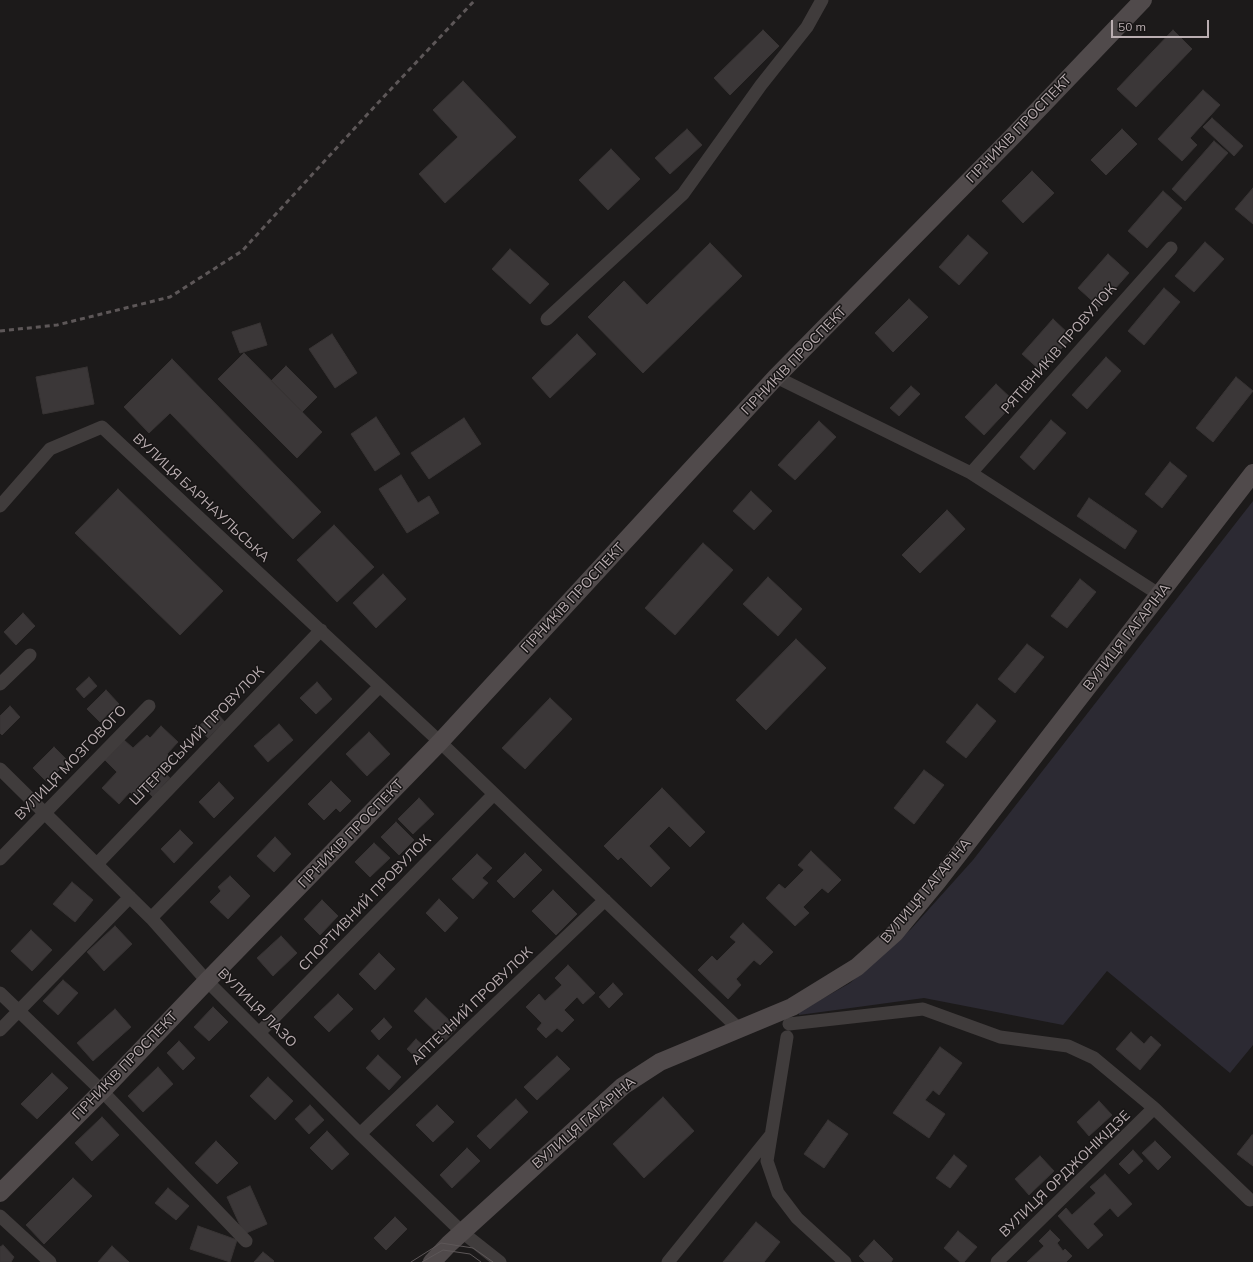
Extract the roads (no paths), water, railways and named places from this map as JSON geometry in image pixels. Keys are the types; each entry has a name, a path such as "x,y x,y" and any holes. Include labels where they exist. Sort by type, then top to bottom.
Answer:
{"main road":[{"name":"ГІРНИКІВ ПРОСПЕКТ","path":"0,1193 102,1091 440,742 776,377 1013,136 1143,0"},
{"name":"ВУЛИЦЯ ГАГАРІНА","path":"432,1262 462,1232 623,1086 660,1062 740,1030 792,1007 857,967 895,933 938,881 1253,473"}],"street":[{"path":"547,319 683,194 761,85 807,27 822,0"},
{"name":"РЯТІВНИКІВ ПРОВУЛОК","path":"971,473 1171,248"},
{"path":"776,377 971,473 1160,595"},
{"name":"ВУЛИЦЯ БАРНАУЛЬСЬКА","path":"0,506 50,450 102,427 321,630"},
{"path":"321,630 740,1030"},
{"name":"ШТЕРІВСЬКИЙ ПРОВУЛОК","path":"97,864 321,630"},
{"path":"0,684 30,655"},
{"path":"151,918 380,686"},
{"name":"ВУЛИЦЯ МОЗГОВОГО","path":"0,859 149,706"},
{"name":"ВУЛИЦЯ ЛАЗО","path":"0,768 130,896 207,981 360,1134 462,1232 500,1262"},
{"name":"СПОРТИВНИЙ ПРОВУЛОК","path":"259,1033 494,794"},
{"path":"0,1030 130,896"},
{"name":"АПТЕЧНИЙ ПРОВУЛОК","path":"360,1134 605,900"},
{"path":"0,992 102,1091 246,1241"},
{"path":"845,1262 797,1218 778,1193 767,1161 788,1030 923,1009 1000,1037 1068,1046 1094,1058 1154,1108 1252,1202"},
{"name":"ВУЛИЦЯ ОРДЖОНІКІДЗЕ","path":"997,1262 1154,1108"},
{"path":"668,1262 772,1135"},
{"path":"0,1216 50,1262"}],"tram line":[{"path":"411,1262 441,1243 473,1248 493,1262"},
{"path":"422,1262 443,1250 470,1254 481,1262"}],"railway":[{"path":"0,331 57,325 170,297 242,251 475,0"}]}
